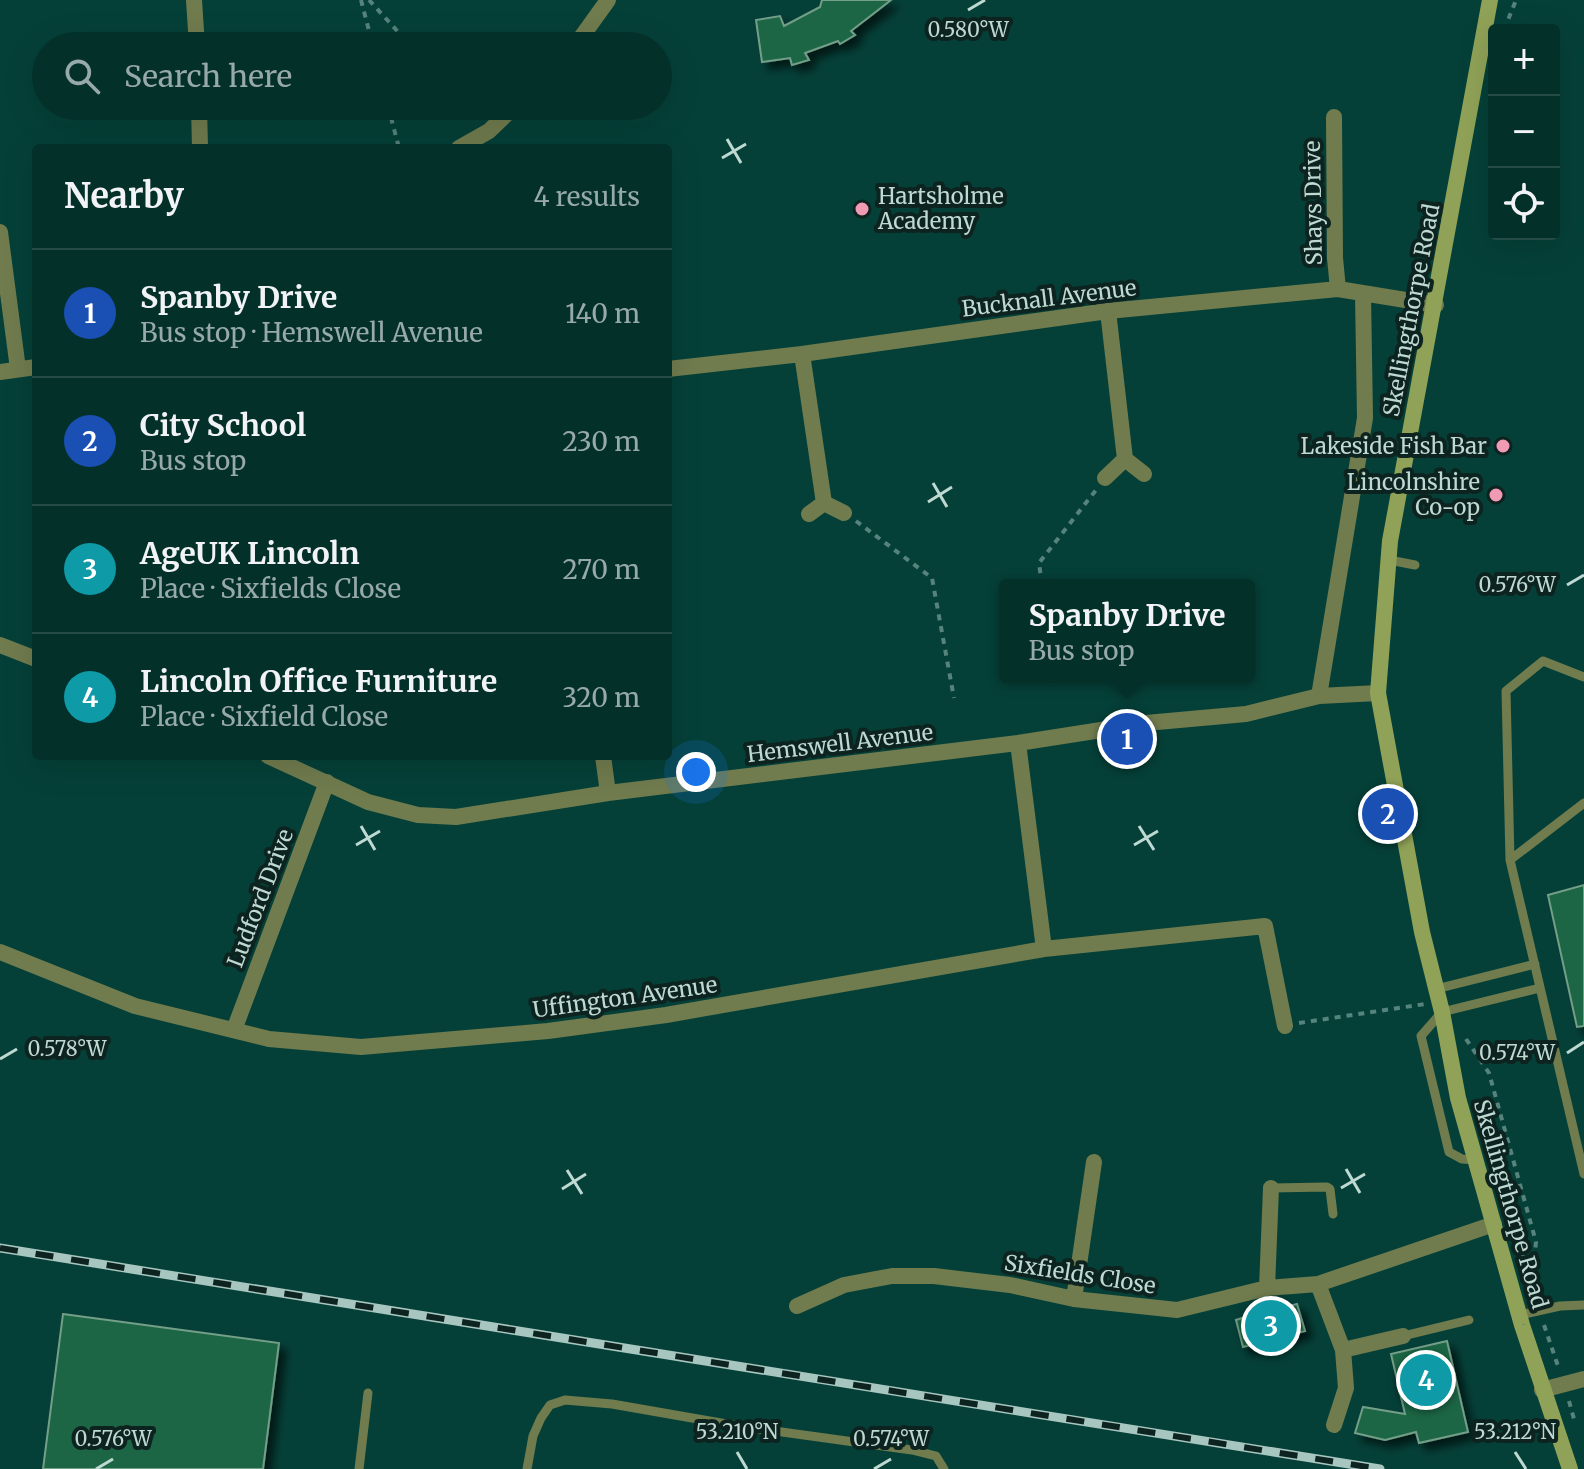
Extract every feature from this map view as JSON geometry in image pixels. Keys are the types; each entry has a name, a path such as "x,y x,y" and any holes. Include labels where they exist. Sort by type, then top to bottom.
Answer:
{"main road":[{"name":"Skellingthorpe Road","path":"1490,0 1389,560 1378,693 1422,932 1442,1012 1458,1098 1542,1390 1570,1469"}],"street":[{"path":"194,0 196,32"},
{"path":"585,32 608,0"},
{"name":"Shays Drive","path":"1334,117 1338,289"},
{"path":"199,120 200,144"},
{"path":"466,144 489,131 500,120"},
{"path":"0,232 18,369"},
{"name":"Bucknall Avenue","path":"672,369 802,354 1108,311 1338,289 1436,305"},
{"name":"Skellingthorpe Road","path":"1319,696 1365,418 1363,294"},
{"path":"1108,311 1125,459 1144,474"},
{"path":"802,354 824,503"},
{"path":"0,372 32,367"},
{"path":"1105,478 1125,459"},
{"path":"824,503 844,513"},
{"path":"809,514 824,503"},
{"path":"0,645 32,657"},
{"name":"Hemswell Avenue","path":"277,760 368,802 418,815 456,817 608,793 1018,743 1146,723 1246,714 1319,696 1378,693"},
{"path":"1018,743 1044,949"},
{"path":"604,760 608,793"},
{"name":"Ludford Drive","path":"234,1030 327,782"},
{"name":"Uffington Avenue","path":"0,952 135,1006 269,1039 361,1047 487,1037 666,1015 1044,949 1265,926 1285,1026"},
{"path":"1074,1299 1094,1162"},
{"path":"1267,1288 1271,1188"},
{"name":"Sixfields Close","path":"797,1306 844,1285 892,1276 934,1276 995,1283 1074,1299 1177,1310 1267,1288 1318,1284 1494,1224"},
{"path":"1318,1284 1343,1350 1346,1388 1334,1425"},
{"path":"1343,1350 1403,1336"},
{"path":"1542,1390 1584,1379"}],"lane":[{"path":"1389,560 1415,565"},
{"path":"1584,677 1543,661 1506,691 1510,860 1584,1174"},
{"path":"1510,860 1584,803"},
{"path":"1436,989 1535,964"},
{"path":"1476,1160 1462,1159 1449,1152 1421,1036 1442,1012 1540,988"},
{"path":"1271,1188 1327,1187 1330,1189 1333,1214"},
{"path":"1520,1315 1560,1306 1584,1305"},
{"path":"1403,1336 1469,1320"},
{"path":"359,1469 368,1393"},
{"path":"527,1469 533,1436 541,1418 550,1405 565,1400 612,1404 738,1426 912,1450 936,1456 944,1469"}],"path":[{"path":"361,0 369,32"},
{"path":"369,0 398,32"},
{"path":"1506,24 1516,0"},
{"path":"392,120 398,144"},
{"path":"1041,579 1039,563 1105,478"},
{"path":"844,513 932,578 954,698"},
{"path":"1285,1026 1425,1004"},
{"path":"1463,1033 1489,1073 1532,1227 1536,1242 1532,1284"},
{"path":"1545,1330 1558,1366"}],"building":[{"path":"822,0 891,0 851,31 855,35 840,44 838,41 805,53 809,60 792,65 790,58 762,62 756,20 780,16 784,26 820,7"},
{"path":"1584,885 1584,1026 1577,1027 1548,895"},
{"path":"1276,1304 1278,1309 1297,1304 1305,1331 1243,1347 1236,1320 1257,1313 1256,1309"},
{"path":"63,1314 279,1343 263,1469 43,1469"},
{"path":"1447,1341 1468,1432 1419,1443 1416,1432 1385,1440 1355,1433 1363,1407 1405,1414 1391,1354"}],"railway":[{"path":"0,1248 1380,1469"}],"place":[{"name":"Hartsholme Academy","path":"862,209"},
{"name":"Lakeside Fish Bar","path":"1503,446"},
{"name":"Lincolnshire Co-op","path":"1496,495"},
{"name":"Spanby Drive","path":"1127,739"},
{"name":"City School","path":"1388,814"},
{"name":"AgeUK Lincoln","path":"1271,1326"},
{"name":"Lincoln Office Furniture","path":"1426,1380"}]}
